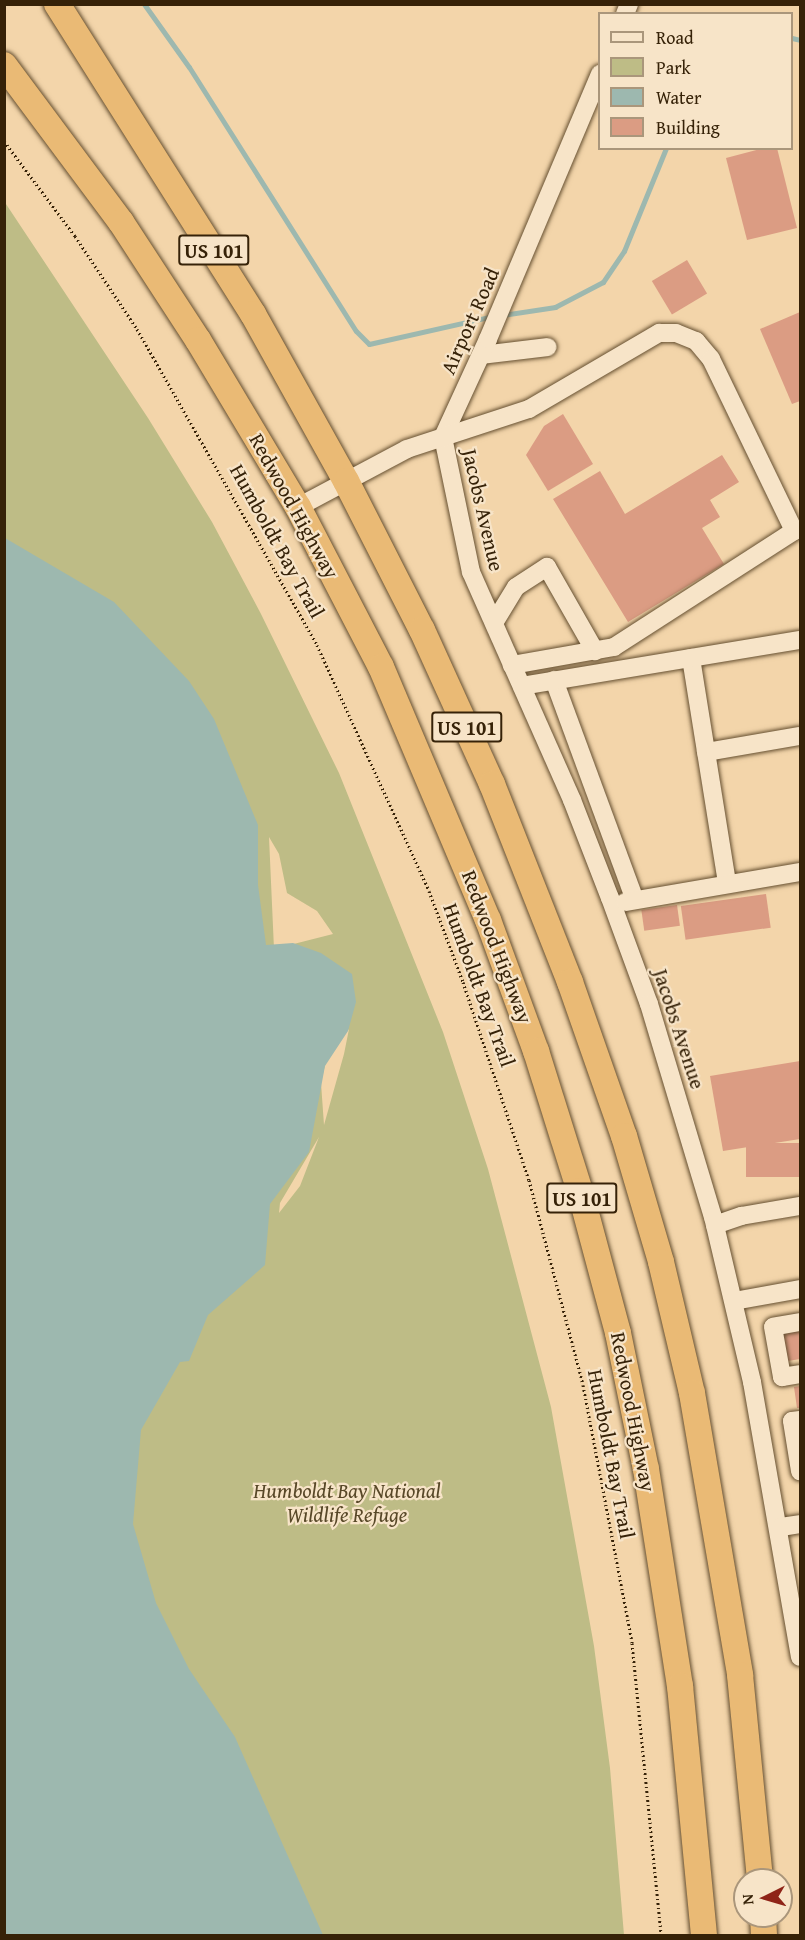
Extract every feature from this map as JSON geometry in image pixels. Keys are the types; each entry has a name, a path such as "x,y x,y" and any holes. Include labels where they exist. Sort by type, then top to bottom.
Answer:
{"highway":[{"name":"US 101","path":"57,4 253,314 346,481 422,630 492,784 570,982 627,1147 661,1262 689,1382 718,1536 740,1674 759,1868"},
{"name":"Redwood Highway","path":"4,65 122,222 198,340 298,507 381,667 433,784 536,1051 580,1191 618,1333 658,1539 688,1749 704,1935"}],"street":[{"name":"Airport Road","path":"443,436 484,347 598,79"},
{"path":"298,507 407,449 529,409 659,333 675,333 696,341 711,359 794,531 614,647 512,665"},
{"path":"484,347 548,347"},
{"name":"Jacobs Avenue","path":"443,436 471,572 582,826 612,904 649,1004 715,1225 734,1301 781,1527 801,1657"},
{"path":"494,623 516,586 548,567 595,651"},
{"path":"522,686 801,640"},
{"path":"691,658 727,883"},
{"path":"554,680 635,900"},
{"path":"706,752 801,736"},
{"path":"553,758 579,746"},
{"path":"582,826 605,817"},
{"path":"612,904 801,872"},
{"path":"715,1225 741,1216 801,1206"},
{"path":"734,1301 801,1289"},
{"path":"801,1322 773,1327 783,1377 801,1374"},
{"path":"801,1420 792,1421 801,1471"},
{"path":"781,1527 801,1524"}],"path":[{"name":"Humboldt Bay Trail","path":"4,141 75,236 143,338 317,645 429,891 463,982 529,1180 583,1385 632,1643 661,1935"}],"green space":[{"name":"Humboldt Bay National Wildlife Refuge","path":"4,201 148,418 212,522 261,614 339,773 443,1032 488,1169 551,1407 594,1646 610,1768 624,1935 5,1935","holes":["269,837 279,854 287,893 317,911 333,934 274,949","349,1029 324,1125 321,1083 327,1056","319,1137 300,1186 279,1213 280,1203"]}],"water":[{"path":"5,538 114,602 189,681 214,719 258,825 258,885 266,945 293,943 321,953 352,974 356,1002 348,1031 325,1066 309,1152 270,1204 265,1265 208,1315 189,1361 180,1362 141,1430 133,1524 156,1603 189,1669 235,1737 323,1935 5,1935"}],"building":[{"path":"756,150 778,150 797,228 747,240 726,158"},
{"path":"687,260 707,293 672,315 652,281"},
{"path":"800,312 800,401 792,404 760,329"},
{"path":"563,414 593,464 548,491 526,455 544,426"},
{"path":"722,455 739,482 710,500 720,517 702,528 724,564 628,622 553,499 600,471 625,514"},
{"path":"766,894 771,928 686,940 681,906"},
{"path":"677,905 680,926 644,931 641,910"},
{"path":"800,1061 800,1139 723,1151 710,1076"},
{"path":"746,1143 800,1143 800,1177 746,1177"},
{"path":"800,1329 800,1359 788,1361 783,1332"},
{"path":"800,1386 800,1408 797,1408 794,1387"}],"waterway":[{"path":"144,4 189,67 356,331 369,344 493,316"},
{"path":"793,38 800,40"},
{"path":"502,315 555,307 603,282 624,251 665,150"}]}
